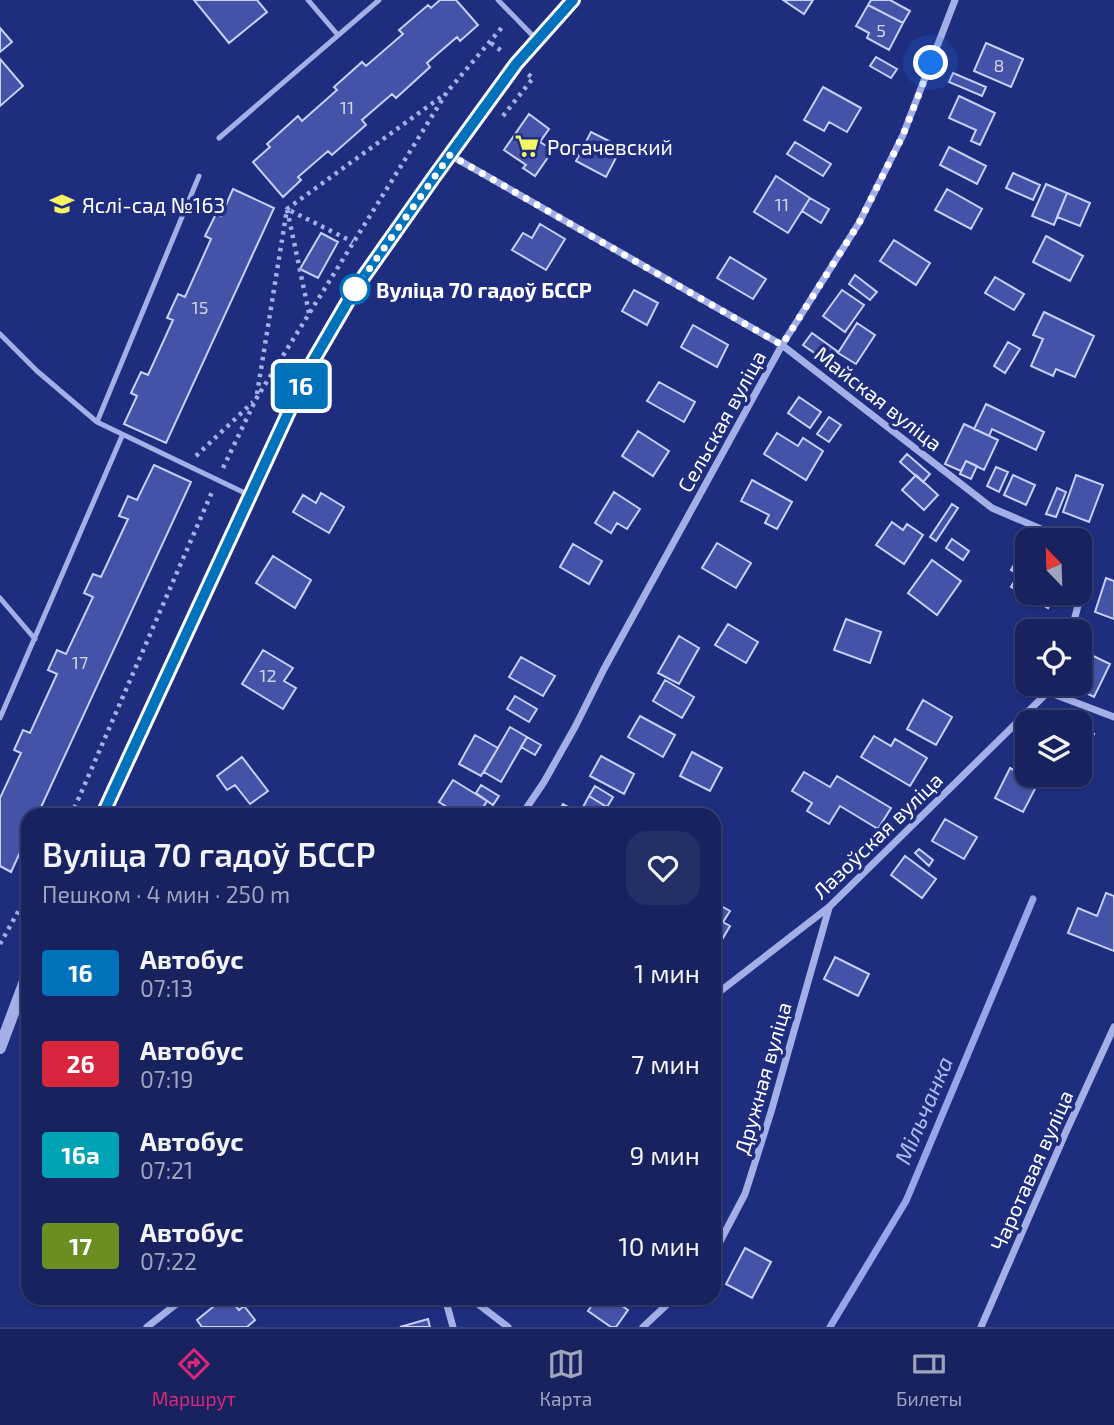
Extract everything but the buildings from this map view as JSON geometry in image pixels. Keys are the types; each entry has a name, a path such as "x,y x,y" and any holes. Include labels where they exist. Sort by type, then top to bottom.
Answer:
{"street":[{"path":"106,808 309,368 355,289 450,155 516,64 573,0"},
{"name":"Сельская вуліца","path":"526,808 575,727 604,669 782,345 859,223 903,135 954,0"},
{"name":"Майская вуліца","path":"450,155 782,345 992,508 1039,528"},
{"name":"Лазоўская вуліца","path":"721,991 829,907 1041,696"},
{"path":"1067,696 1114,717"},
{"name":"Дружная вуліца","path":"721,1240 745,1194 829,907"},
{"path":"0,1048 21,992"},
{"name":"Чаротавая вуліца","path":"981,1327 1114,1027"},
{"path":"147,1327 175,1305"},
{"path":"447,1305 453,1327"},
{"path":"479,1305 508,1327"},
{"path":"643,1327 667,1305"}],"lane":[{"path":"308,0 337,34"},
{"path":"219,138 379,0"},
{"path":"499,0 537,40"},
{"path":"97,422 198,176"},
{"path":"0,334 37,371 97,422 249,495"},
{"path":"0,718 122,436"},
{"path":"0,598 35,639"}],"path":[{"path":"74,808 217,481 256,399 447,92 491,43 503,52"},
{"path":"185,466 256,399 287,209 447,92"},
{"path":"287,209 353,242"},
{"path":"287,209 309,314"},
{"path":"0,944 21,906"}],"waterway":[{"name":"Мільчанка","path":"830,1327 906,1201 1033,899"}],"bus line":[{"name":"16","path":"106,808 309,368 355,289 434,177 516,64 573,0"}],"place":[{"name":"Рогачевский","path":"527,146"},
{"name":"Яслі-сад №163","path":"62,204"},
{"name":"Вуліца 70 гадоў БССР","path":"355,289"}],"route":[{"path":"355,289 450,155 782,345 859,223 903,135 931,63"}]}
